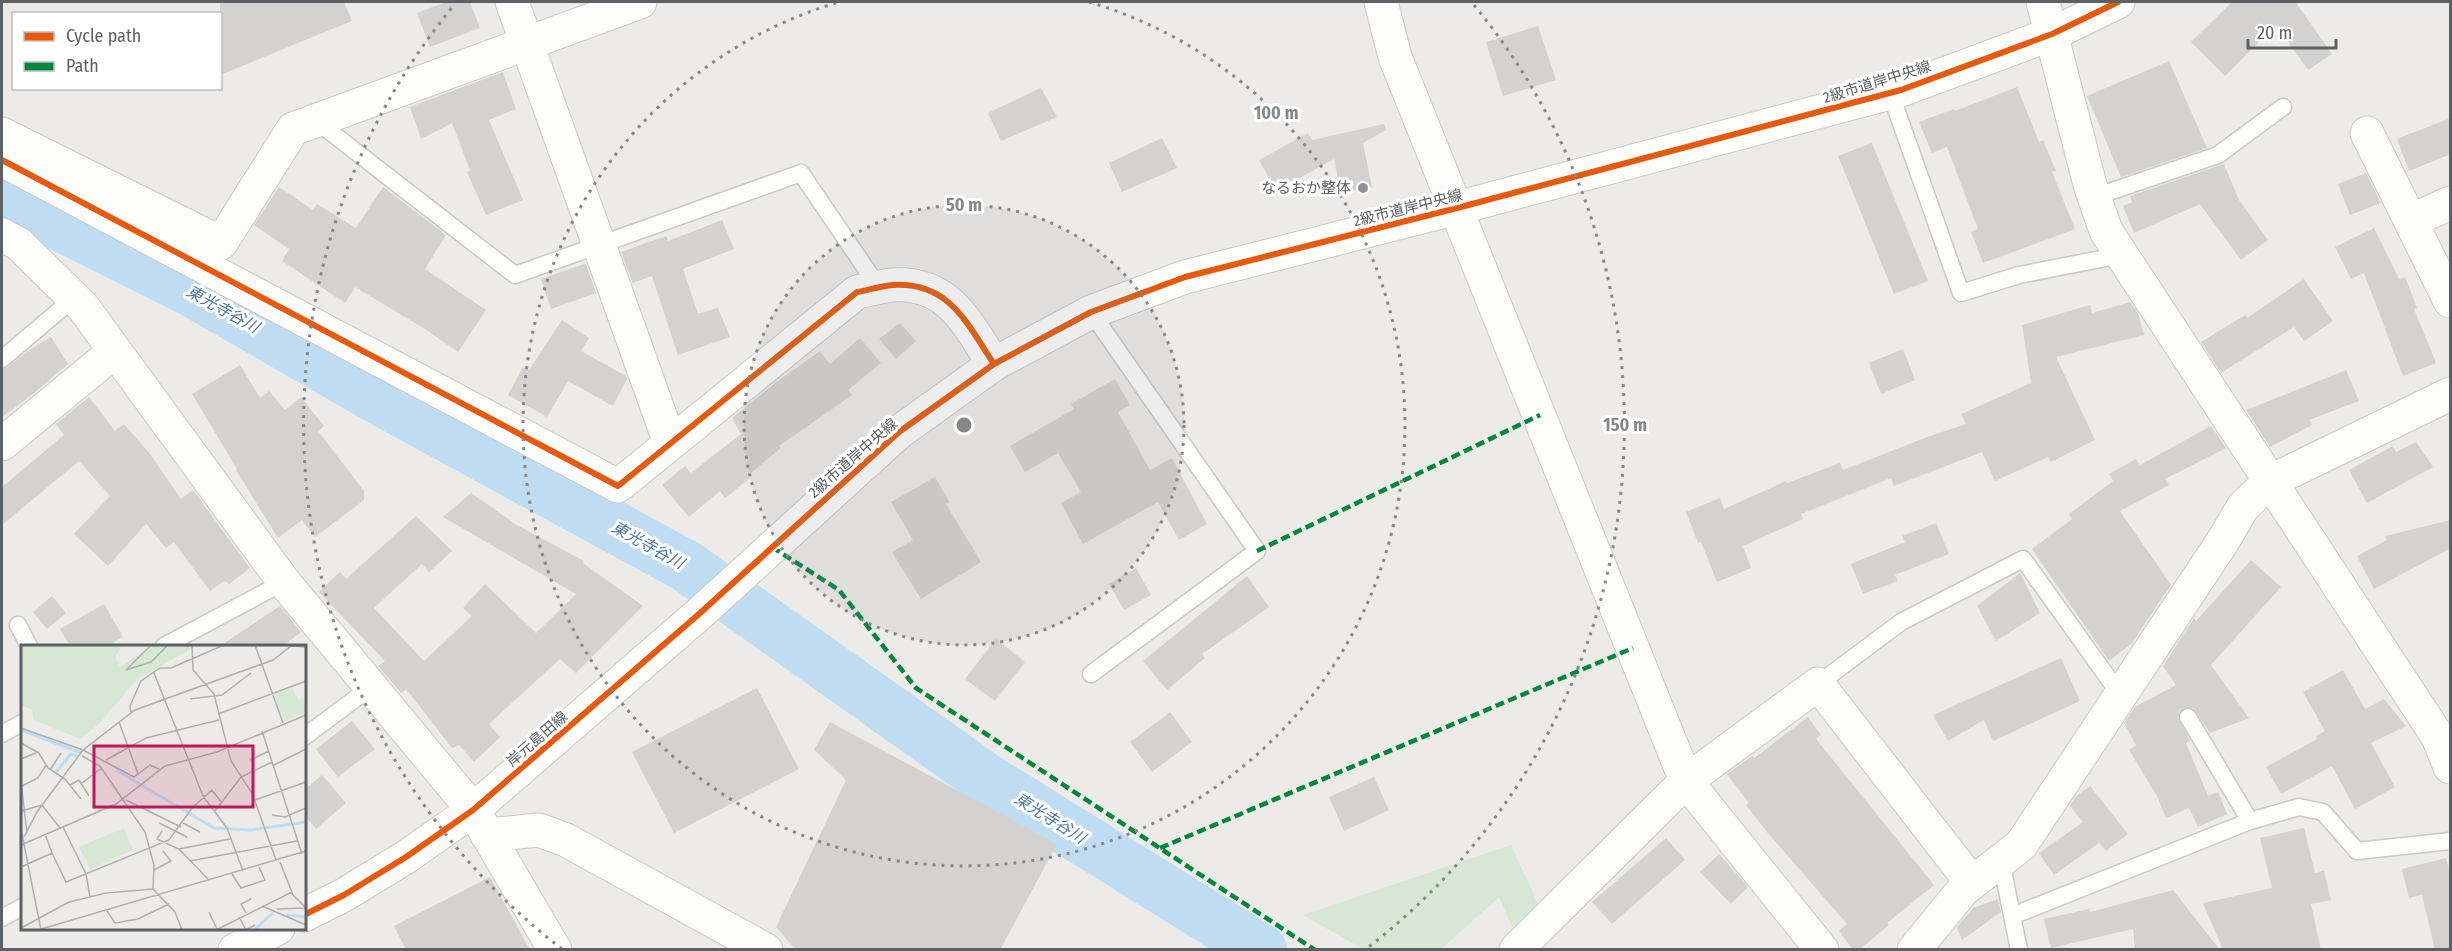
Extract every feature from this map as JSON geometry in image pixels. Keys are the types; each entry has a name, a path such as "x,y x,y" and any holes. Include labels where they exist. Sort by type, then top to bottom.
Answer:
{"street":[{"path":"512,2 670,443"},
{"path":"2,134 221,243 293,129 640,2"},
{"path":"1381,2 1395,57 1686,781 1822,950"},
{"path":"2043,2 2094,196 2106,231 2438,737 2451,767"},
{"name":"2級市道岸中央線","path":"765,553 899,432 994,364 1091,312 1185,277 1456,208 1890,92 2052,34 2118,2"},
{"path":"2367,133 2451,301"},
{"path":"2,160 618,486 856,292 894,285 929,290 955,306 994,364"},
{"path":"2411,222 2451,202"},
{"path":"2,235 19,244 74,298 115,351 284,582 480,823 555,950"},
{"path":"2,444 115,351"},
{"path":"1914,950 1963,890 2021,845 2223,541 2243,507 2269,482 2451,394"},
{"name":"岸元島田線","path":"306,914 344,896 406,857 480,823 765,553"},
{"path":"1516,950 1686,781 1818,684 1972,883"},
{"path":"480,823 539,830 566,840 766,950"},
{"path":"235,950 274,930"}],"lane":[{"path":"1890,92 1961,293 2019,275 2121,255"},
{"path":"2094,196 2218,154 2283,107"},
{"path":"315,120 515,275 801,173 879,288"},
{"path":"2,358 74,298"},
{"path":"1091,312 1257,551 1091,674"},
{"path":"1818,684 1901,622 2023,559 2121,696"},
{"path":"166,645 284,582"},
{"path":"18,625 28,645"},
{"path":"306,736 371,687"},
{"path":"2188,717 2250,821"},
{"path":"2,734 21,724"},
{"path":"2012,916 2250,821 2299,807 2323,812 2357,851 2451,841"},
{"path":"2001,861 2019,950"},
{"path":"2,918 21,908"}],"green space":[{"path":"1511,845 1539,906 1513,929 1499,897 1440,950 1363,949 1303,915"}],"building":[{"path":"220,2 344,2 352,21 222,74 222,12 220,12"},
{"path":"446,2 470,2 480,28 430,47 417,13"},
{"path":"2232,2 2299,2 2297,4 2332,54 2308,70 2276,25 2225,76 2191,42"},
{"path":"1538,26 1556,80 1503,96 1486,42"},
{"path":"2169,61 2207,148 2121,177 2087,96"},
{"path":"503,72 516,109 489,120 523,200 486,215 467,172 470,170 452,123 421,139 410,107"},
{"path":"2017,87 2039,142 2043,140 2056,171 2052,172 2075,229 1983,263 1971,232 1978,229 1947,147 1932,153 1919,122"},
{"path":"1041,88 1057,117 1001,141 988,113"},
{"path":"2451,118 2451,154 2409,171 2397,139"},
{"path":"1384,124 1386,130 1363,143 1372,187 1341,193 1334,159 1276,191 1259,160 1308,133 1312,140"},
{"path":"1162,138 1177,168 1122,192 1109,163"},
{"path":"1872,143 1928,281 1894,294 1838,156"},
{"path":"2224,164 2239,200 2268,240 2241,260 2200,204 2134,233 2123,206 2132,202 2130,196"},
{"path":"2366,173 2381,203 2350,215 2338,184"},
{"path":"279,187 313,210 317,204 356,228 383,187 446,235 425,269 486,310 458,352 425,329 355,287 345,303 282,261 289,249 254,225"},
{"path":"722,220 734,249 683,269 698,314 718,308 730,337 678,355 652,276 633,283 621,252 666,236 668,241"},
{"path":"2374,228 2399,279 2405,277 2417,308 2414,309 2436,363 2403,376 2364,273 2351,279 2335,247"},
{"path":"586,264 596,293 551,309 541,279"},
{"path":"2304,279 2333,321 2304,341 2294,327 2221,373 2201,342 2245,315 2247,318"},
{"path":"2130,302 2138,313 2144,335 2056,357 2095,440 2051,462 2048,457 1995,481 1982,452 1894,486 1891,478 1801,514 1803,519 1743,546 1751,568 1717,582 1686,512 1720,498 1724,509 1786,481 1787,483 1840,463 1843,470 1966,424 1961,414 2031,383 2022,325 2090,305 2092,313"},
{"path":"562,320 589,338 581,351 626,376 627,379 613,406 568,381 547,417 508,395 523,367 529,370"},
{"path":"900,323 916,341 896,359 879,339"},
{"path":"51,337 68,364 2,417 2,369"},
{"path":"860,338 881,363 848,390 852,395 779,446 781,448 748,475 750,478 725,498 720,491 689,517 662,485 685,466 691,473 741,434 732,418 770,387 820,351 830,364"},
{"path":"1903,349 1915,380 1881,394 1869,363"},
{"path":"240,365 260,398 269,391 285,410 301,397 324,426 318,431 364,491 364,500 315,537 302,520 278,538 192,394"},
{"path":"2346,370 2359,401 2309,420 2312,425 2270,447 2246,410"},
{"path":"1115,379 1130,405 1118,412 1150,470 1172,458 1207,524 1179,540 1158,502 1083,544 1061,503 1081,492 1058,453 1025,472 1010,446 1074,409 1071,404"},
{"path":"89,397 115,431 124,424 150,454 181,499 193,490 250,568 229,584 224,581 210,591 174,542 166,548 146,524 108,566 74,534 110,496 79,461 2,525 2,487 64,435 56,424"},
{"path":"2211,426 2226,448 2165,479 2169,485 2120,511 2171,585 2132,643 2109,661 2032,549 2072,519 2069,514 2113,481 2109,474 2136,459 2140,465"},
{"path":"2416,442 2433,467 2367,503 2349,470 2393,446 2396,452"},
{"path":"935,477 950,503 946,504 981,562 921,599 892,552 913,540 891,502"},
{"path":"471,493 517,525 584,561 583,563 643,606 576,673 560,659 489,724 500,737 474,762 459,745 452,748 406,689 401,693 378,666 385,661 319,592 340,572 346,579 416,516 452,551 429,572 422,564 374,608 424,661 472,616 463,608 485,584 536,633 576,594 443,517"},
{"path":"2451,520 2451,548 2374,589 2357,556 2387,540 2385,536"},
{"path":"1936,523 1949,554 1895,575 1898,581 1863,594 1851,564 1905,542 1902,536"},
{"path":"2251,560 2281,587 2211,665 2249,718 2210,733 2193,708 2183,708 2178,717 2190,741 2186,743 2208,796 2218,792 2227,814 2198,827 2189,808 2166,818 2157,796 2129,750 2136,745 2124,723 2135,707 2176,685 2163,666 2194,618 2196,621"},
{"path":"1136,568 1151,595 1124,610 1109,584"},
{"path":"2020,573 2040,613 1996,641 1977,606"},
{"path":"1247,576 1269,607 1202,654 1205,658 1167,690 1143,661"},
{"path":"52,596 66,613 47,629 33,612"},
{"path":"104,604 123,637 109,645 69,645 60,629"},
{"path":"280,606 301,632 284,645 222,645"},
{"path":"996,639 1025,662 995,701 965,679"},
{"path":"2061,658 2080,701 1993,741 1984,720 1948,741 1933,715"},
{"path":"2343,670 2365,709 2384,699 2406,726 2371,743 2395,787 2355,809 2332,766 2281,794 2266,767 2317,739 2316,736 2325,731 2303,692"},
{"path":"757,688 799,769 674,833 632,752"},
{"path":"1170,712 1192,742 1152,772 1130,742"},
{"path":"1808,717 1821,735 1816,739 1934,885 1887,923 1889,925 1859,950 1853,950 1839,931 1847,924 1767,832 1746,805 1749,803 1727,774 1752,756 1754,758"},
{"path":"352,721 375,749 338,777 316,749"},
{"path":"830,722 1057,844 1000,950 796,950 776,927 846,780 814,750"},
{"path":"322,775 346,803 316,829 306,817 306,788"},
{"path":"1374,777 1389,810 1344,831 1329,797"},
{"path":"2090,786 2128,834 2106,851 2099,843 2054,875 2039,853 2083,822 2070,806 2075,797"},
{"path":"2304,828 2315,873 2324,871 2331,900 2311,904 2321,950 2223,950 2203,903 2272,888 2260,838"},
{"path":"1666,838 1685,860 1612,924 1592,902"},
{"path":"1719,854 1748,887 1731,904 1700,872"},
{"path":"2446,858 2451,877 2451,950 2435,950 2422,895 2409,898 2402,869"},
{"path":"490,877 530,950 406,950 394,926"},
{"path":"2173,890 2220,950 2135,950 2133,929 2051,948 2044,919 2089,909 2090,912"},
{"path":"1998,899 2001,912 1962,940 1957,927 1973,908"}],"waterway":[{"name":"東光寺谷川","path":"2,196 192,291 383,401 686,566 986,779 1261,950"}],"marked path":[{"path":"1257,551 1540,415"},
{"path":"772,547 839,590 916,688 1315,950"},
{"path":"1160,848 1633,648"}],"cycle path":[{"path":"306,914 344,895 406,857 473,810 699,614 899,432 994,364 1091,312 1185,277 1457,208 1901,90 2052,34 2118,2"},
{"path":"2,160 618,486 857,292 893,285 929,290 955,308 994,364"}],"place":[{"name":"なるおか整体","path":"1363,188"}]}
